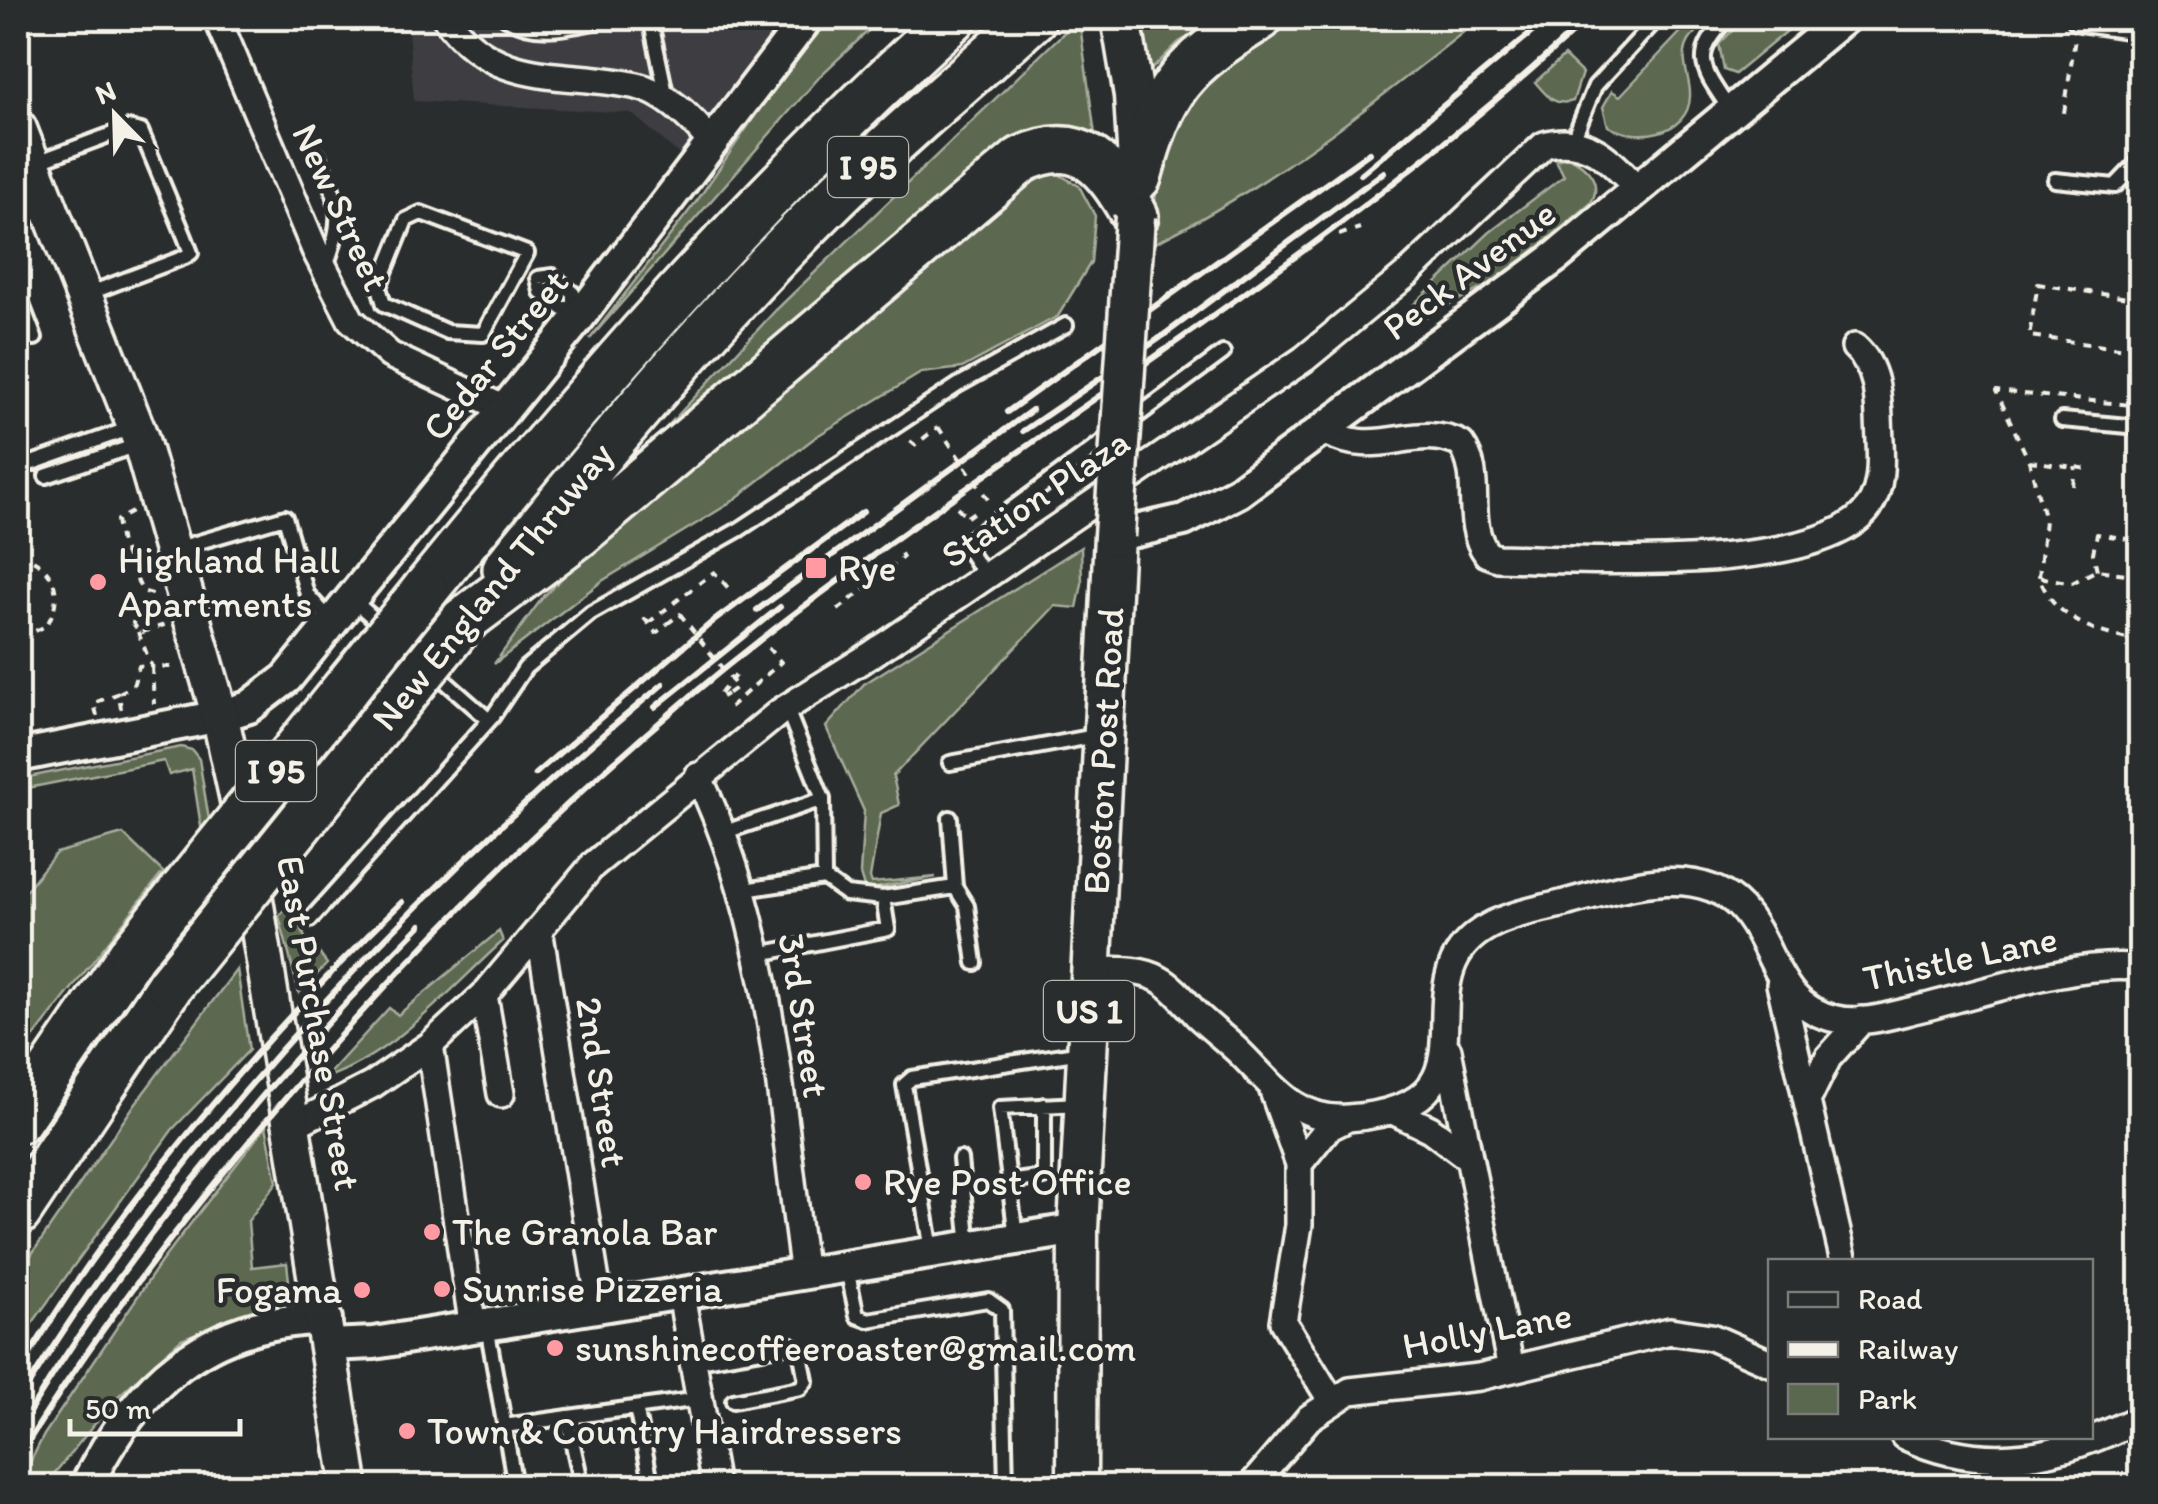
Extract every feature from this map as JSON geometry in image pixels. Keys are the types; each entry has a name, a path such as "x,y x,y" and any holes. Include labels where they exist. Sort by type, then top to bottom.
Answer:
{"highway":[{"name":"New England Thruway","path":"18,1120 130,955 425,590 671,297 844,118 954,18"},
{"name":"New England Thruway","path":"18,1212 170,985 656,387 826,205 1032,18"},
{"path":"463,621 579,534 1021,160 1051,150 1092,158 1137,196 1152,126 1175,82 1207,52 1259,18"}],"main road":[{"name":"Boston Post Road","path":"1077,1486 1078,1229 1062,1174 1084,1104 1114,536 1137,196 1138,136 1121,22"},
{"name":"East Purchase Street","path":"18,128 32,190 85,295 139,434 220,716 238,798 294,1125 350,1486"}],"street":[{"name":"New Street","path":"217,18 325,269 351,320 390,355 503,408"},
{"path":"446,18 470,44 542,78 640,86 667,100 711,142"},
{"name":"Cedar Street","path":"18,756 220,716 268,694 341,610 503,408 807,18"},
{"name":"Peck Avenue","path":"1114,536 1184,520 1209,509 1322,430 1496,303 1844,18"},
{"path":"2078,26 2139,35"},
{"path":"1572,140 1604,156 1638,190"},
{"name":"Station Plaza","path":"294,1125 372,1084 430,1045 484,995 593,866 786,707 986,578 1304,359 1415,267 1532,154 1544,145 1572,140"},
{"path":"1322,430 1357,445 1429,436 1461,444 1473,469 1476,534 1487,554 1497,558 1675,560 1784,548 1840,533 1861,516 1875,495 1881,464 1877,388 1869,360 1855,347"},
{"name":"3rd Street","path":"698,776 725,832 759,954 804,1274"},
{"name":"Thistle Lane","path":"1092,970 1142,972 1158,979 1238,1050 1272,1091 1307,1112 1346,1118 1393,1111 1427,1089 1438,1076 1447,1040 1444,984 1448,968 1473,936 1511,916 1639,884 1687,883 1726,896 1754,926 1779,978 1816,1013 1862,1020 2083,970 2140,968"},
{"name":"2nd Street","path":"539,929 600,1306"},
{"path":"1779,978 1843,1259"},
{"path":"484,995 501,1094"},
{"path":"1807,1102 1828,1058 1862,1020"},
{"path":"1447,1040 1466,1156 1511,1369"},
{"path":"430,1045 480,1326"},
{"path":"1272,1091 1299,1164 1299,1225 1283,1322 1331,1400"},
{"path":"1393,1111 1430,1130 1466,1156"},
{"path":"1299,1164 1328,1128 1346,1118"},
{"path":"86,1486 135,1405 179,1362 262,1326 328,1332 374,1344 1078,1229"},
{"path":"681,1294 715,1486"},
{"name":"Holly Lane","path":"1251,1486 1308,1418 1331,1400 1370,1388 1450,1382 1670,1331 1711,1337 1768,1363"},
{"path":"2093,1436 2140,1418"},
{"path":"1912,1439 1952,1454 2036,1458 2085,1439"}],"lane":[{"path":"512,19 543,31 587,20 615,18"},
{"path":"650,18 667,100"},
{"path":"1572,140 1595,86 1658,18"},
{"path":"1728,18 1702,52 1703,68 1731,112"},
{"path":"32,190 128,128 140,131 191,253 85,295"},
{"path":"318,156 338,204 340,221 325,269"},
{"path":"2054,180 2116,186 2140,160"},
{"path":"421,213 527,253 518,271 483,334 448,332 384,304 379,287 406,220 421,213"},
{"path":"518,271 538,278 552,276 573,293 578,309"},
{"path":"18,294 35,338"},
{"path":"310,920 490,720 525,668 591,613 740,529 958,385 1066,326"},
{"path":"986,578 964,544 1223,354"},
{"path":"2062,420 2128,426 2140,420"},
{"path":"18,468 139,434"},
{"path":"46,476 139,434"},
{"path":"172,549 285,517 307,594 407,647"},
{"path":"420,659 490,720"},
{"path":"786,707 823,799 824,878"},
{"path":"950,763 1104,734"},
{"path":"725,832 823,799"},
{"path":"950,818 955,887 967,906 976,963"},
{"path":"744,890 824,878 846,894 882,898 955,887"},
{"path":"759,954 888,929 882,898"},
{"path":"932,1253 904,1085 912,1078 1087,1051"},
{"path":"1016,1239 1000,1108 1084,1104"},
{"path":"1009,1182 1062,1174 1044,1106"},
{"path":"960,1159 969,1247"},
{"path":"846,1266 857,1316 868,1320 988,1300 1002,1310 1006,1486"},
{"path":"480,1326 515,1486"},
{"path":"693,1362 790,1345 800,1350 806,1381 800,1388 733,1401"},
{"path":"504,1426 699,1399"},
{"path":"636,1408 652,1486"},
{"path":"567,1417 582,1486"}],"path":[{"path":"2064,113 2078,26"},
{"path":"2139,35 2134,62 2140,64"},
{"path":"1339,235 1360,228"},
{"path":"2140,300 2038,284 2029,336 2140,351"},
{"path":"2140,407 1996,391 2029,461 2045,520 2039,577 2046,597 2084,628 2140,642"},
{"path":"912,443 938,427 989,501"},
{"path":"2029,461 2089,469"},
{"path":"2073,486 2075,467"},
{"path":"958,507 967,517"},
{"path":"127,514 117,520 120,542 140,589 153,595"},
{"path":"2097,570 2093,552 2097,534 2140,541"},
{"path":"838,610 904,557 899,550"},
{"path":"18,554 41,564 56,587 53,614 30,636 18,639"},
{"path":"2039,577 2072,584 2097,570 2140,576"},
{"path":"732,592 714,572 646,621 656,633 680,614 737,687 723,695 739,670"},
{"path":"18,582 29,597 18,610 30,636"},
{"path":"154,704 151,665 133,617 164,606"},
{"path":"138,632 169,623"},
{"path":"730,707 781,662 768,648"},
{"path":"97,716 94,703 132,686 139,666 182,666"},
{"path":"118,693 122,710"}],"shaded area":[{"path":"407,18 802,18 686,160 631,113 414,101"}],"green space":[{"path":"832,18 882,18 823,73 590,339 699,198 785,72"},
{"path":"1079,18 1096,142 1071,141 649,446 776,310"},
{"path":"1141,18 1222,18 1179,42 1146,75"},
{"path":"1282,18 1481,18 1363,111 1281,169 1151,245 1163,117 1255,34"},
{"path":"1694,18 1711,18 1686,48 1690,96 1681,120 1646,134 1608,126 1603,107 1612,91 1620,96"},
{"path":"1745,18 1803,18 1735,74 1724,70 1719,44"},
{"path":"1564,56 1582,73 1573,101 1561,103 1547,96 1535,82"},
{"path":"1567,157 1581,165 1594,182 1590,204 1503,277 1426,317 1414,317 1411,307 1490,232 1564,176 1556,160"},
{"path":"1055,172 1079,186 1095,216 1091,262 1058,316 962,368 921,373 817,436 727,505 602,581 494,664 543,597 613,527 1024,179"},
{"path":"1081,547 1082,584 1077,608 1055,606 893,776 899,805 881,813 872,883 936,877 865,890 860,874 864,811 826,727 864,684"},
{"path":"181,747 192,750 199,759 223,905 215,916 192,769 169,775 164,761 18,790 18,779"},
{"path":"123,834 163,872 18,1057 18,900 56,853"},
{"path":"292,900 312,959 319,953 327,964 299,993 279,916"},
{"path":"499,931 503,941 420,1019 375,1053 325,1078 389,1008 398,1015"},
{"path":"237,969 249,1050 172,1130 18,1343 18,1274 135,1104"},
{"path":"266,1126 277,1182 248,1221 252,1267 287,1263 290,1290 286,1299 181,1339 116,1398 44,1486 18,1486 44,1435 161,1262"}],"railway":[{"path":"1361,174 1549,18"},
{"path":"18,1458 124,1301 281,1103 481,887 592,781 709,681 872,556 1186,335 1393,183 1588,18"},
{"path":"1007,412 1369,153"},
{"path":"1023,431 1157,340 1384,172"},
{"path":"757,610 1032,410"},
{"path":"535,774 711,623 863,512"},
{"path":"655,707 780,607"},
{"path":"28,1386 163,1192 317,1010 486,840 663,684"},
{"path":"18,1374 100,1249 195,1126 297,1009 402,902"},
{"path":"30,1411 117,1281 212,1157 314,1038 421,925"}],"place":[{"name":"Rye","path":"816,568"},
{"name":"Highland Hall Apartments","path":"98,582"},
{"name":"Rye Post Office","path":"863,1182"},
{"name":"The Granola Bar","path":"432,1232"},
{"name":"Sunrise Pizzeria","path":"442,1289"},
{"name":"Fogama","path":"362,1290"},
{"name":"sunshinecoffeeroaster@gmail.com","path":"555,1348"},
{"name":"Town & Country Hairdressers","path":"407,1431"}]}
